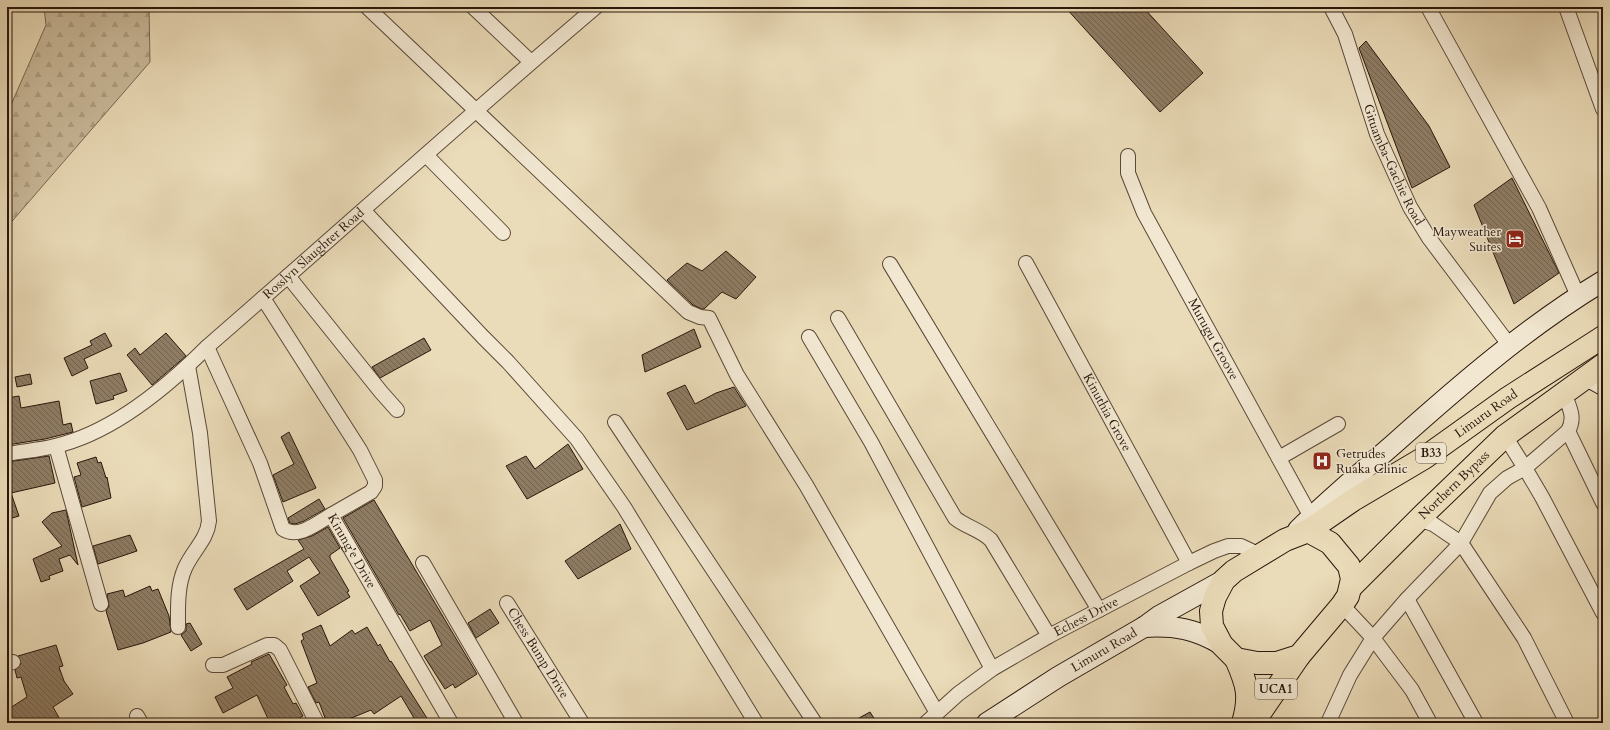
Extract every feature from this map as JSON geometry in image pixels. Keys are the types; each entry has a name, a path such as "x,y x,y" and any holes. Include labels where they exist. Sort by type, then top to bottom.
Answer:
{"main road":[{"name":"Limuru Road","path":"1304,528 1424,458 1508,398 1603,337"},
{"path":"1564,393 1598,375"},
{"name":"Northern Bypass","path":"1253,723 1299,656 1347,596 1418,519 1505,436 1564,393"},
{"path":"1243,723 1248,707 1249,695 1247,686 1229,652 1212,626 1211,611 1215,597 1224,580 1234,571 1260,554 1304,528 1330,543 1342,555 1349,566 1352,579 1347,596"},
{"path":"1229,652 1256,663 1277,663 1299,656"}],"street":[{"path":"367,7 688,312 700,317 709,318 737,374 806,485 936,713"},
{"path":"473,7 531,62"},
{"name":"Gituamba-Gachie Road","path":"1331,7 1345,34 1377,134 1410,207 1429,238 1510,346"},
{"path":"1428,7 1539,208 1578,296"},
{"path":"1566,7 1603,109"},
{"name":"Rosslyn Slaughter Road","path":"7,454 56,446 112,424 188,366 207,346 364,211 475,110 531,62 586,10"},
{"path":"426,156 503,233"},
{"name":"Murugu Groove","path":"1128,156 1128,173 1144,213 1279,458 1304,528"},
{"path":"364,211 508,362 577,439 624,507 756,723"},
{"name":"Kinuthia Grove","path":"1026,263 1189,563"},
{"path":"890,264 1098,610"},
{"path":"288,276 380,392 397,410"},
{"path":"1304,528 1453,391 1510,346 1578,296 1603,281"},
{"path":"263,298 360,450 375,480 375,486 371,492 331,515"},
{"path":"838,318 955,518 962,524 987,535 991,540 1049,636"},
{"path":"808,337 871,442 992,669"},
{"name":"Kirung'e Drive","path":"207,346 260,463 283,529 289,533 303,532 331,515 451,723"},
{"path":"178,627 178,606 181,580 191,557 204,541 208,531 209,521 200,433 188,366"},
{"path":"1330,722 1350,675 1373,638 1407,599 1461,544 1490,493 1507,478 1525,468 1568,431 1572,424 1573,417 1564,393"},
{"path":"615,422 814,723"},
{"path":"1279,458 1338,424"},
{"path":"1568,431 1603,503"},
{"path":"1505,436 1542,497 1603,613"},
{"path":"56,446 101,604"},
{"path":"1418,519 1433,524 1461,544 1524,638 1566,723"},
{"name":"Echess Drive","path":"926,723 963,690 992,669 1049,636 1189,563 1228,546 1241,546 1260,554"},
{"path":"423,563 516,723"},
{"name":"Limuru Road","path":"987,723 1058,676 1144,627 1159,616 1224,580"},
{"path":"1347,596 1373,638 1412,690 1430,723"},
{"path":"1407,599 1476,723"},
{"name":"Chess Bump Drive","path":"507,603 582,723"},
{"path":"1144,627 1167,625 1186,629 1209,637 1229,652"},
{"path":"213,665 224,665 266,645 274,645 280,650 317,723"}],"green space":[{"path":"44,7 149,7 150,62 7,227 7,114 46,25"}],"building":[{"path":"1065,7 1143,7 1203,73 1160,112"},
{"path":"1366,41 1429,126 1450,167 1412,188 1359,48"},
{"name":"Mayweather Suites","path":"1512,178 1559,273 1514,304 1474,205"},
{"path":"726,251 756,277 736,299 722,292 704,309 702,309 693,305 667,280 687,263 702,271"},
{"path":"694,329 701,347 645,372 642,355"},
{"path":"105,333 112,346 84,359 88,368 72,376 64,358 92,345 90,341"},
{"path":"166,333 186,356 152,385 127,355 135,348 140,355"},
{"path":"424,338 431,350 380,378 372,367"},
{"path":"120,373 127,391 113,396 114,399 96,404 90,381"},
{"path":"30,374 32,384 17,387 15,377"},
{"path":"685,385 695,404 716,393 734,387 746,406 687,430 667,393"},
{"path":"19,396 21,408 59,401 63,425 71,423 73,432 45,439 7,445 7,398"},
{"path":"289,432 316,488 283,502 273,475 294,464 281,437"},
{"path":"568,444 583,469 527,499 506,466 526,456 535,469"},
{"path":"49,456 55,483 11,493 19,516 9,519 7,512 7,462"},
{"path":"96,457 98,463 101,462 106,478 107,477 111,498 82,507 74,477 81,475 77,463"},
{"path":"319,499 325,509 304,521 295,524 290,523 288,518"},
{"path":"374,500 477,674 455,688 453,684 445,689 424,656 442,645 430,620 410,631 400,614 399,615 343,518"},
{"path":"66,510 78,565 70,555 59,559 63,571 49,576 50,579 41,582 33,559 62,546 42,522 52,513"},
{"path":"620,524 631,549 578,579 565,561"},
{"path":"328,527 340,548 330,555 330,558 349,591 347,592 350,597 318,616 300,586 320,573 309,557 287,571 293,581 247,610 234,589 304,549 298,540 312,536"},
{"path":"130,535 137,551 98,564 93,546"},
{"path":"150,586 152,591 158,589 169,616 171,632 143,643 118,650 106,611 109,606 107,594 123,590 125,597"},
{"path":"490,609 499,623 476,638 468,623"},
{"path":"190,623 202,644 191,651 181,635 186,631 186,624"},
{"path":"321,625 330,646 352,630 355,634 367,627 378,646 380,644 430,723 417,723 401,696 374,714 371,710 339,723 327,723 319,702 316,703 308,687 317,683 301,641 304,639 302,634"},
{"path":"56,645 63,666 59,667 64,681 73,694 53,707 62,723 7,723 7,710 27,697 21,677 17,678 15,670 21,664 18,656"},
{"path":"269,654 287,685 284,687 293,704 296,703 303,716 290,723 270,723 257,695 223,713 215,697 233,688 227,677 252,664 251,662"},
{"path":"870,712 877,723 850,723"}],"place":[{"name":"Mayweather Suites","path":"1515,239"},
{"name":"Getrudes Ruaka Clinic","path":"1322,461"}]}
